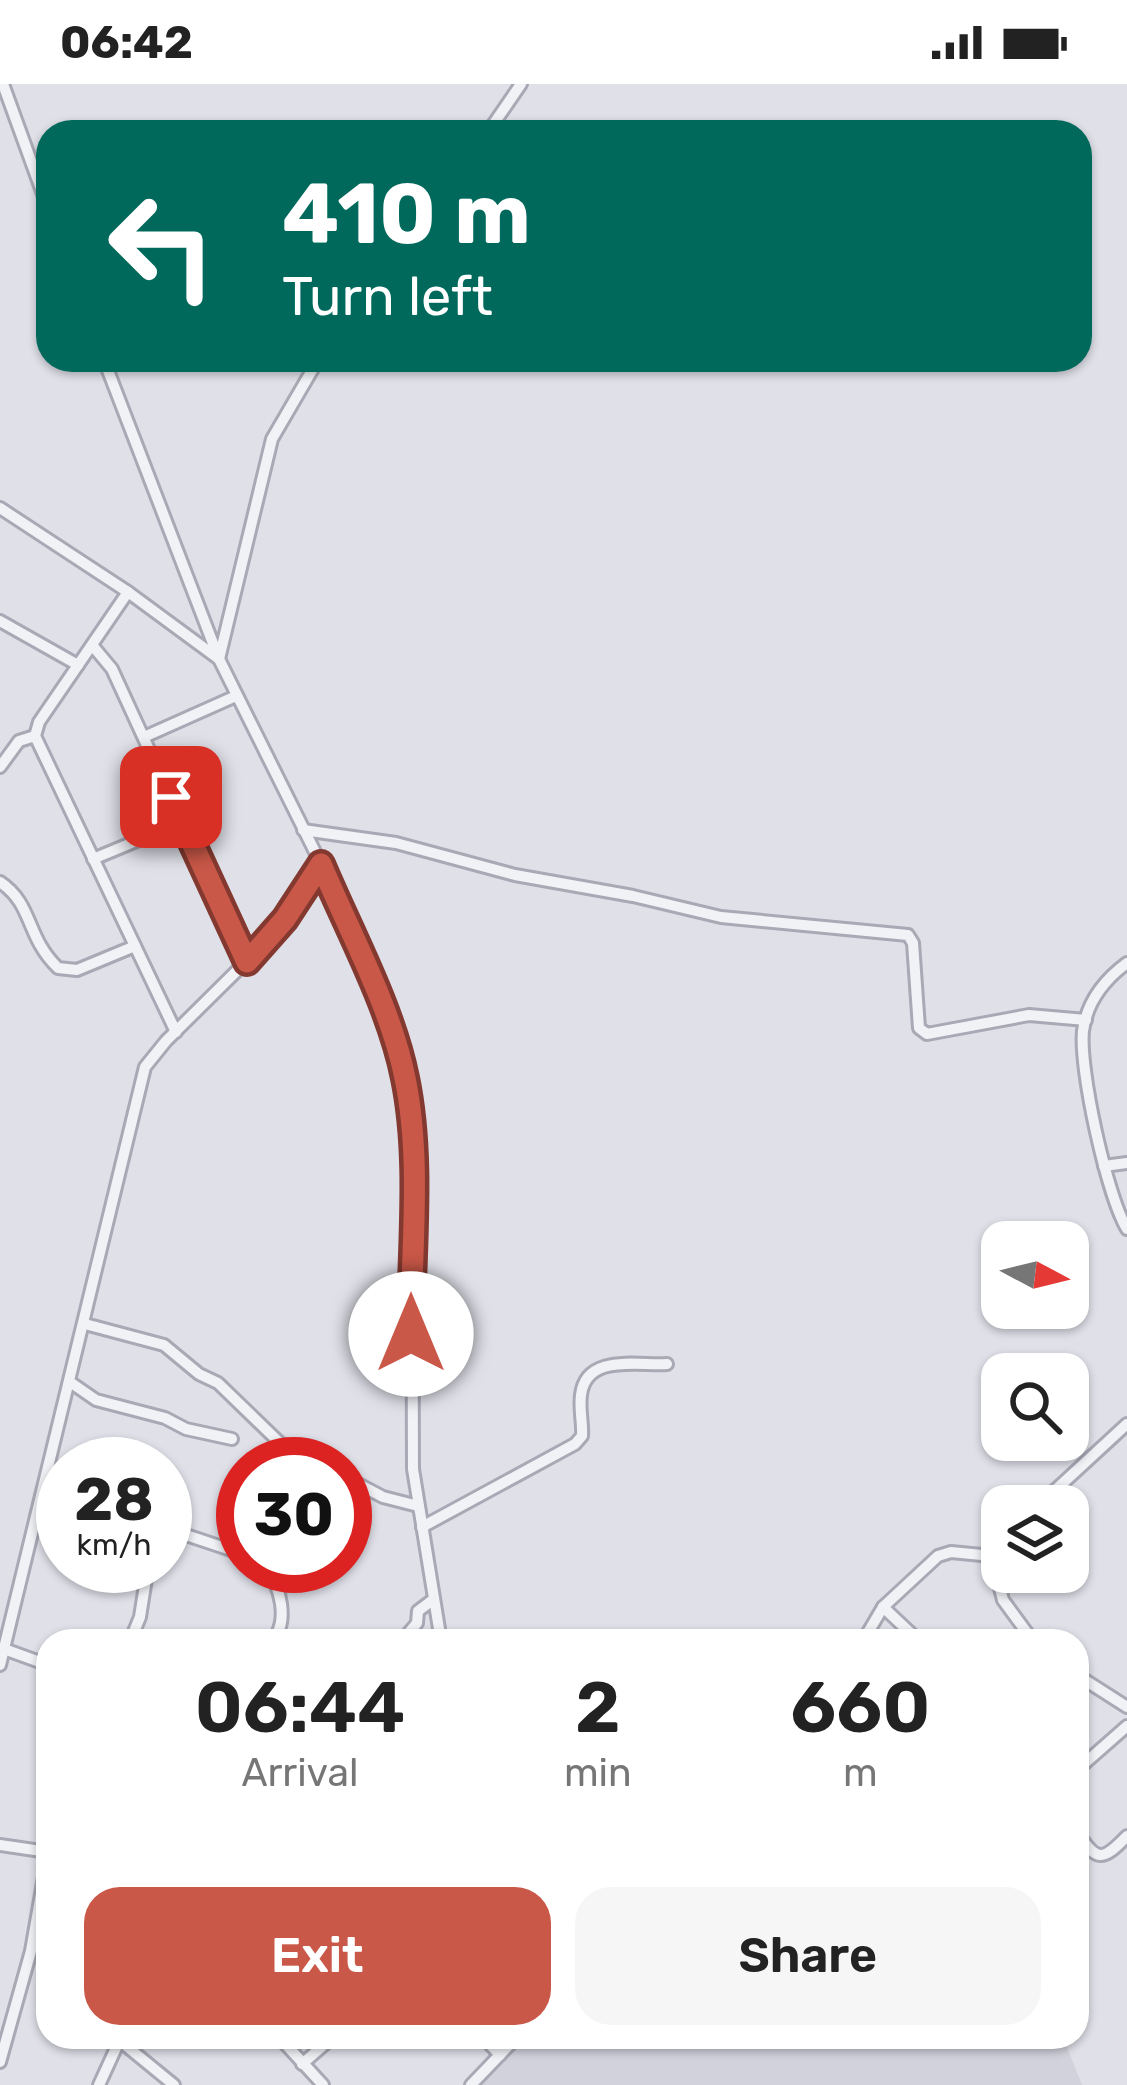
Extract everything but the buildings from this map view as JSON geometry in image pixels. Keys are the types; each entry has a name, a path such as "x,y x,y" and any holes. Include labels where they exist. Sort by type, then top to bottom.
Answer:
{"street":[{"path":"3,84 36,175"},
{"path":"496,120 521,84"},
{"path":"109,372 219,659 321,864 392,1034 405,1077 412,1158 410,1407 418,1506 439,1629"},
{"path":"219,659 272,439 311,372"},
{"path":"0,508 219,659"},
{"path":"128,592 39,722 35,736 176,1032"},
{"path":"0,621 78,665"},
{"path":"92,645 112,669 247,962"},
{"path":"144,737 236,696"},
{"path":"0,767 19,742 35,736"},
{"path":"93,859 182,822"},
{"path":"303,830 396,843 515,875 721,916 908,935 913,943 919,1028 927,1034 1029,1015 1086,1020"},
{"path":"57,1437 146,1067 285,919 321,864"},
{"path":"0,882 23,902 29,930 58,968 77,970 135,946"},
{"path":"1127,963 1105,979 1086,1020 1085,1059 1104,1166 1127,1229"},
{"path":"1104,1166 1127,1163"},
{"path":"85,1324 164,1345 229,1392 274,1437"},
{"path":"422,1527 575,1444 582,1436 584,1385 595,1373 618,1363 667,1364"},
{"path":"70,1382 96,1400 223,1437"},
{"path":"1061,1485 1127,1424"},
{"path":"372,1492 418,1506"},
{"path":"0,1665 36,1523"},
{"path":"870,1629 883,1607 942,1554 981,1553"},
{"path":"135,1629 144,1593"},
{"path":"277,1593 281,1629"},
{"path":"1002,1593 1024,1629"},
{"path":"411,1629 418,1611 434,1599"},
{"path":"883,1607 906,1629"},
{"path":"4,1648 36,1660"},
{"path":"1089,1683 1127,1707"},
{"path":"1089,1759 1127,1726"},
{"path":"1089,1847 1095,1855 1109,1855 1127,1837"},
{"path":"0,1845 36,1851"},
{"path":"0,2062 36,1922"},
{"path":"31,1951 36,1952"},
{"path":"99,2085 115,2049"},
{"path":"132,2049 174,2085"},
{"path":"289,2049 323,2085"},
{"path":"302,2064 319,2049"},
{"path":"494,2049 500,2055"},
{"path":"471,2085 506,2049"}],"shaded area":[{"path":"497,2049 1068,2049 1082,2085 463,2085"}],"route":[{"path":"171,797 247,962 285,919 321,864 392,1034 405,1077 412,1158 411,1334"}]}
